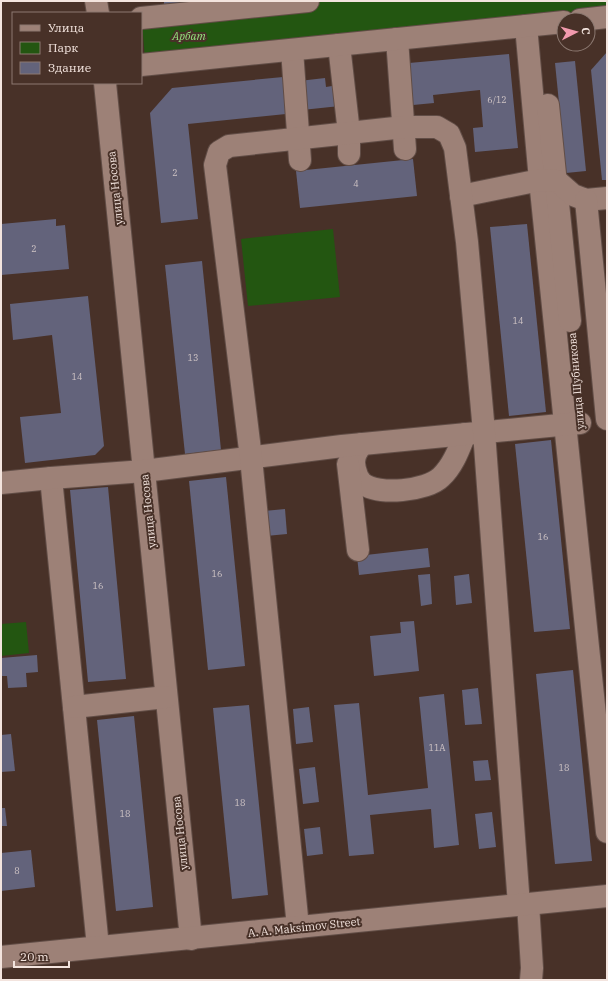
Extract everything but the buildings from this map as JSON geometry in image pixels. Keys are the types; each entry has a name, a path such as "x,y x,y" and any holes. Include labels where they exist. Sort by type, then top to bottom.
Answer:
{"street":[{"path":"96,1 98,12"},
{"path":"142,18 308,1"},
{"path":"596,18 607,17"},
{"path":"142,65 556,23"},
{"path":"526,26 548,181"},
{"path":"397,39 405,149"},
{"path":"338,45 349,133 349,154"},
{"path":"292,50 300,160"},
{"name":"улица Шубникова","path":"542,51 548,181 573,423 607,711"},
{"name":"улица Носова","path":"105,84 191,939"},
{"path":"298,927 251,458 216,165 219,152 229,146 404,127 437,127 449,134 455,148 467,242 474,433 524,905 531,948 531,980"},
{"path":"461,196 548,181 573,195 597,199 607,419"},
{"path":"1,483 144,471 352,445 573,423 607,832"},
{"path":"352,445 356,453 353,464 356,475 362,483 372,488 384,490 407,489 430,485 441,478 474,433"},
{"path":"352,445 347,455 358,550"},
{"path":"51,478 98,947"},
{"path":"74,707 166,696"},
{"name":"A. A. Maksimov Street","path":"1,957 607,896"}],"green space":[{"name":"Арбат","path":"217,1 607,1 607,26 596,23 596,12 556,12 556,24 146,73 141,8"},
{"path":"333,229 340,297 248,306 241,239"},
{"path":"26,622 29,653 1,656 1,624"}]}
